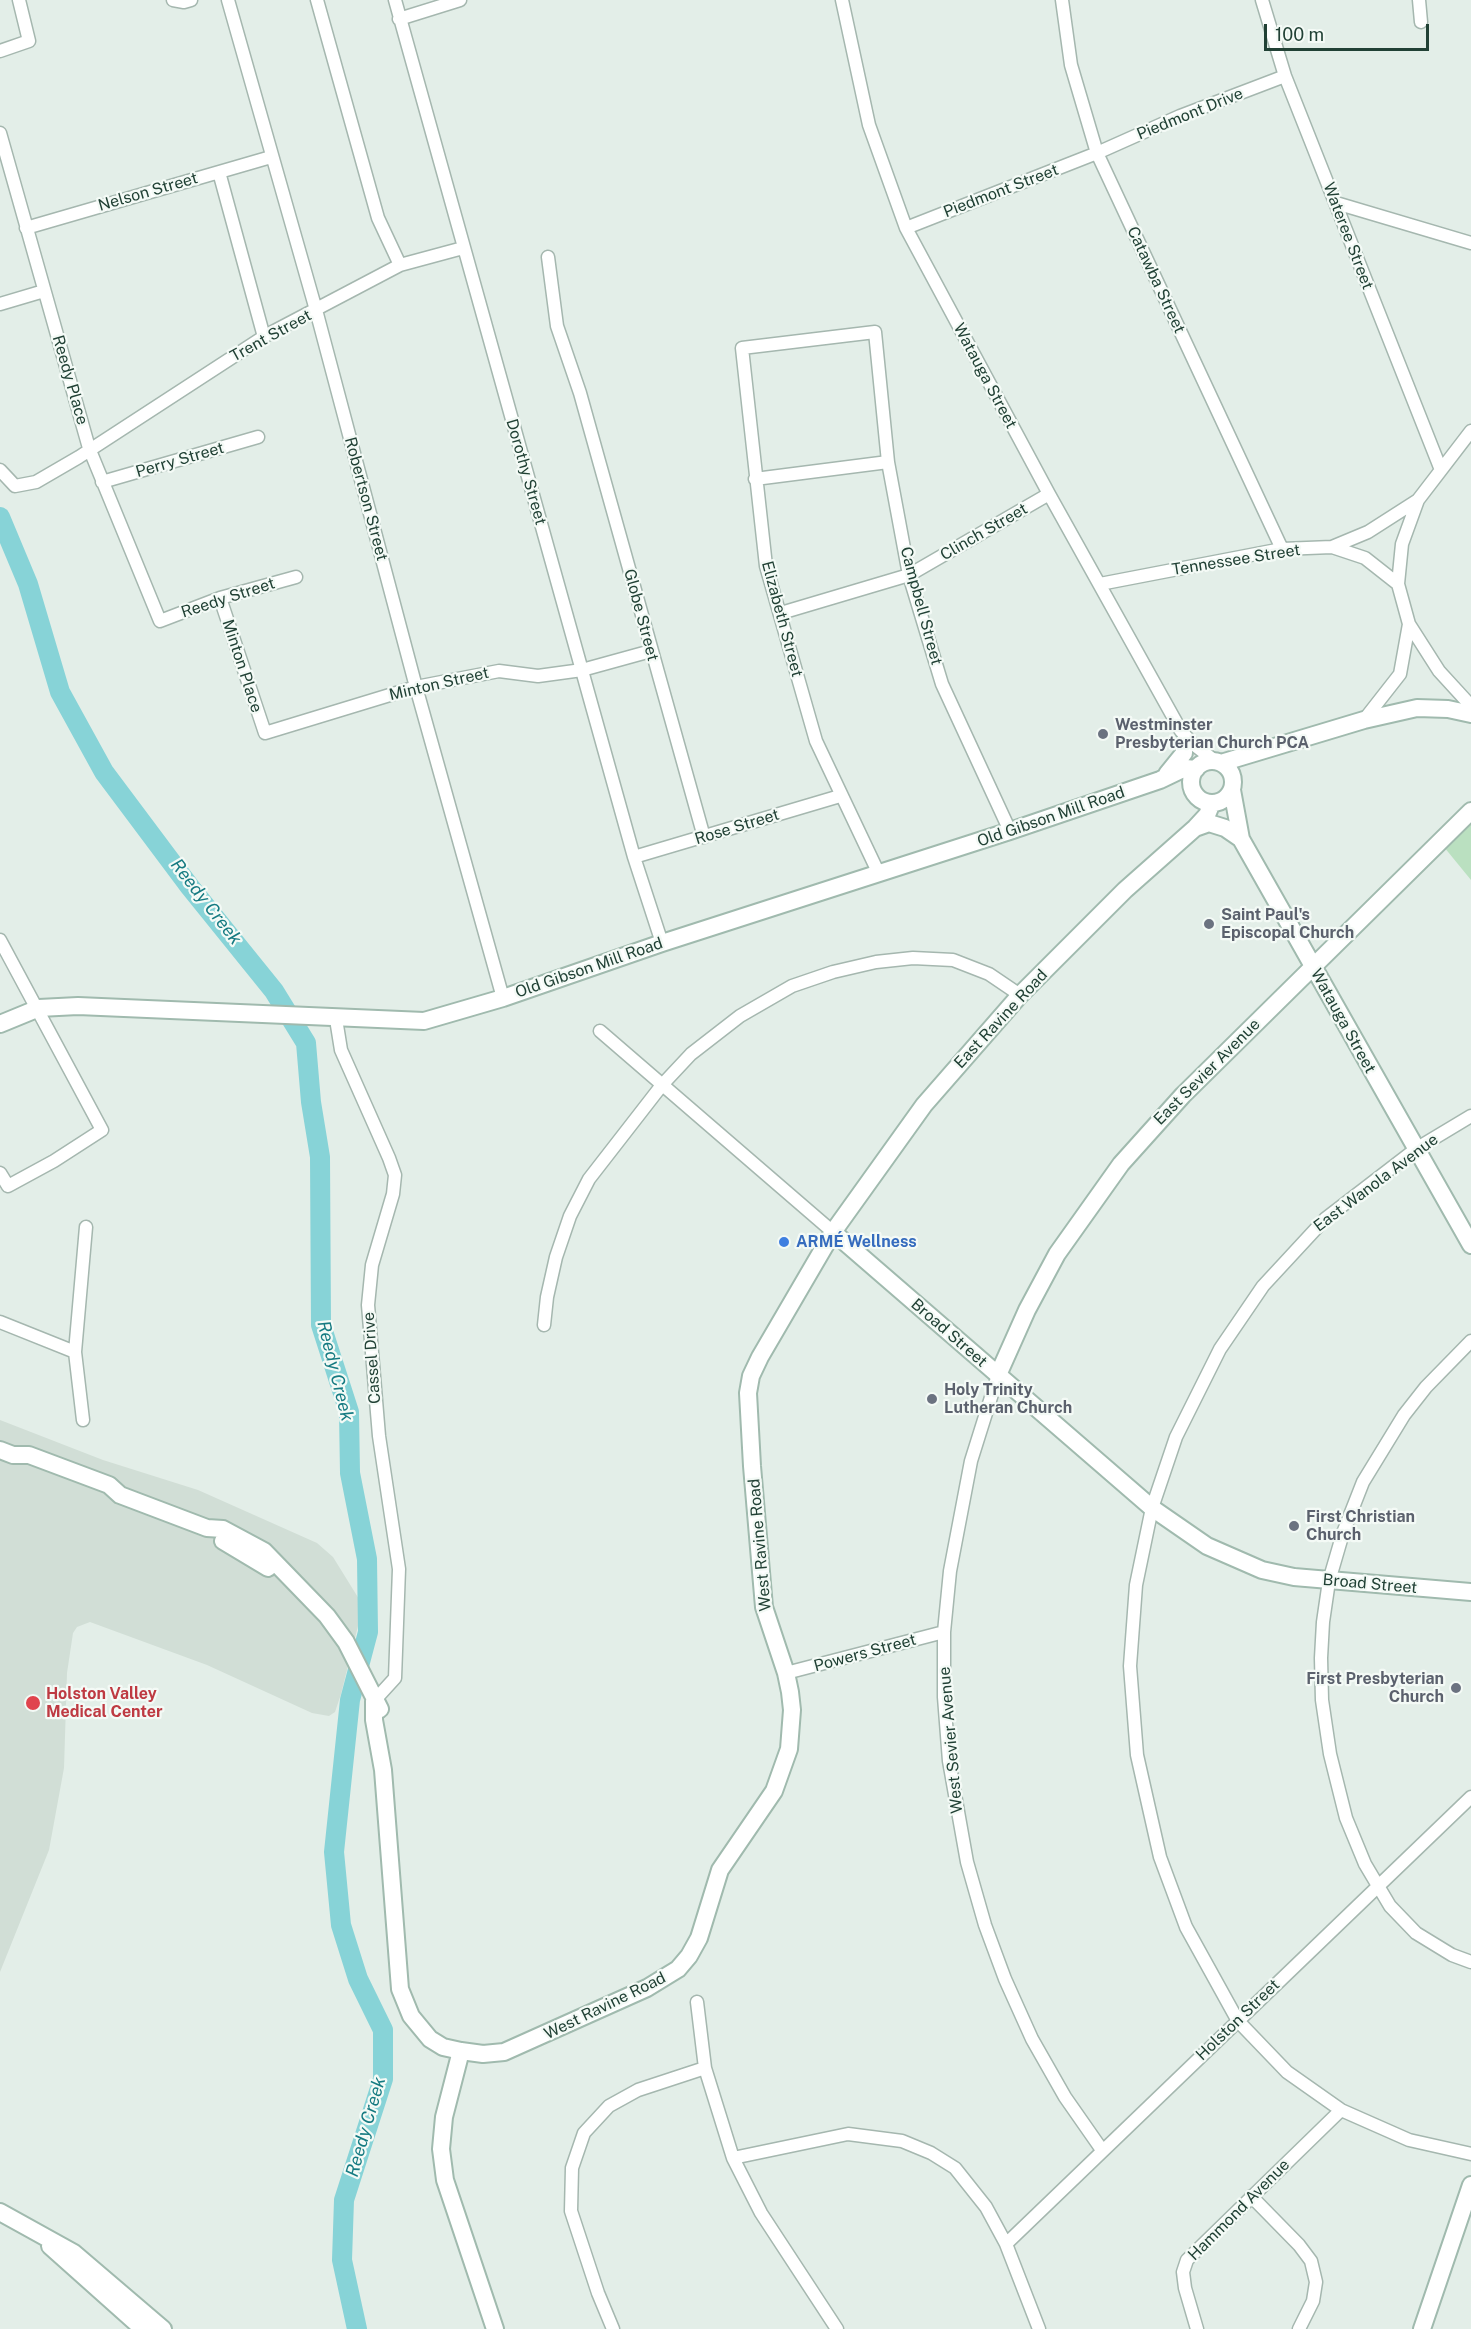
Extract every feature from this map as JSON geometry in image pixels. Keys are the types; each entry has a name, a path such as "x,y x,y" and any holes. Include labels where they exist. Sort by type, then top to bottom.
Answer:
{"street":[{"path":"0,51 29,41 19,0"},
{"path":"173,0 191,0"},
{"name":"Robertson Street","path":"228,0 270,157 316,310 416,687 503,998"},
{"path":"316,0 378,218 400,265"},
{"name":"Dorothy Street","path":"394,0 634,857 662,944"},
{"path":"399,19 460,0"},
{"name":"Watauga Street","path":"842,0 869,125 906,228 1183,736 1196,768"},
{"name":"Catawba Street","path":"1062,0 1071,65 1097,153 1282,549"},
{"name":"Wateree Street","path":"1262,0 1285,76 1441,470"},
{"path":"1419,0 1421,22"},
{"name":"Piedmont Drive","path":"1097,153 1180,116 1285,76"},
{"name":"Reedy Place","path":"0,133 89,448 160,621"},
{"name":"Piedmont Street","path":"906,228 1097,153"},
{"name":"Nelson Street","path":"26,228 270,157"},
{"path":"219,172 264,337"},
{"path":"1336,203 1470,241"},
{"name":"Trent Street","path":"0,470 9,483 22,486 36,482 79,457 89,448 264,337 400,265 463,248"},
{"name":"Globe Street","path":"548,257 557,326 580,393 704,837"},
{"path":"0,304 44,291"},
{"name":"Campbell Street","path":"742,348 875,332 888,462 909,575 942,684 1010,831"},
{"name":"Elizabeth Street","path":"742,348 766,566 816,741 840,796 879,874"},
{"path":"1471,431 1418,500 1402,544 1398,584 1409,624 1439,671 1471,706"},
{"name":"Perry Street","path":"102,482 258,437"},
{"path":"755,479 888,462"},
{"name":"Clinch Street","path":"781,613 909,575 1049,494"},
{"path":"1332,547 1368,532 1418,500"},
{"name":"Tennessee Street","path":"1100,584 1282,549 1332,547 1365,558 1398,584"},
{"name":"Reedy Street","path":"160,621 220,598 296,577"},
{"name":"Minton Place","path":"220,598 265,733"},
{"path":"1365,720 1400,674 1409,624"},
{"name":"Minton Street","path":"265,733 416,687 499,671 538,676 582,670 651,651"},
{"path":"1241,839 1204,798 1196,768 1204,763 1260,753 1365,720 1431,707 1471,714"},
{"path":"1160,780 1177,764 1184,753 1183,736"},
{"name":"Watauga Street","path":"1183,736 1218,762"},
{"path":"1204,798 1226,799 1233,786 1260,753"},
{"path":"1218,762 1230,771 1233,786"},
{"name":"Old Gibson Mill Road","path":"0,1024 39,1008 78,1006 327,1019 424,1021 503,998 1010,831 1160,780 1185,768 1196,768"},
{"name":"Old Gibson Mill Road","path":"1160,780 1204,798"},
{"name":"Watauga Street","path":"1233,786 1241,839 1471,1245"},
{"name":"Rose Street","path":"634,857 840,796"},
{"path":"1204,798 1199,807 1195,828 1209,824 1225,828 1241,839"},
{"name":"East Sevier Avenue","path":"998,1375 1027,1310 1057,1254 1120,1164 1183,1095 1471,811"},
{"name":"East Ravine Road","path":"833,1232 924,1105 1020,995 1125,890 1195,828"},
{"path":"0,940 39,1008 102,1130 54,1161 8,1186 0,1173"},
{"path":"544,1325 554,1267 570,1216 589,1179 662,1085 691,1054 740,1016 792,986 833,972 876,962 913,958 952,960 989,974 1020,995"},
{"name":"Cassel Drive","path":"327,1019 389,1158 394,1175 393,1194 372,1265 368,1305 379,1436 399,1569 395,1678 373,1696"},
{"name":"Broad Street","path":"600,1031 1179,1529 1236,1560 1294,1577 1471,1592"},
{"name":"East Wanola Avenue","path":"1471,1116 1416,1149 1325,1219 1282,1262 1245,1311 1198,1390 1176,1437 1152,1508 1136,1585 1131,1627 1131,1695 1140,1776 1158,1848 1176,1901 1205,1965 1238,2021 1287,2072 1341,2110 1409,2140 1471,2154"},
{"path":"83,1420 75,1352 86,1227"},
{"name":"West Ravine Road","path":"7,1452 24,1465 104,1495 120,1495 207,1528 220,1539 288,1577 327,1616 346,1642 373,1696 374,1720 383,1770 400,1989 411,2016 423,2032 443,2047 483,2054 504,2052 523,2046 647,1988 678,1969 699,1938 720,1870 780,1779 789,1749 792,1710 786,1673 764,1607 748,1393 752,1377 768,1341 833,1232"},
{"path":"0,1322 75,1352"},
{"path":"1471,1341 1426,1387 1383,1446 1351,1511 1329,1581 1321,1658 1325,1728 1346,1818 1378,1887 1390,1906 1416,1934 1452,1955 1471,1962"},
{"name":"West Sevier Avenue","path":"998,1375 971,1461 961,1507 950,1571 944,1632 944,1697 956,1806 967,1862 985,1925 1005,1979 1032,2039 1065,2097 1102,2150"},
{"name":"Powers Street","path":"786,1673 944,1632"},
{"name":"Holston Street","path":"1006,2244 1471,1797"},
{"path":"697,2002 705,2068 734,2158 761,2213 837,2329"},
{"path":"461,2051 444,2117 441,2149 445,2180 495,2329"},
{"path":"614,2329 598,2293 571,2211 572,2168 584,2133 609,2106 638,2090 705,2068"},
{"name":"Hammond Avenue","path":"1197,2329 1185,2288 1183,2272 1187,2260 1341,2110"},
{"path":"734,2158 848,2134 902,2141 955,2168 986,2207 1006,2244 1039,2329"},
{"path":"1422,2329 1471,2185"},
{"path":"1251,2196 1299,2245 1311,2261 1316,2282 1312,2301 1299,2329"},
{"path":"0,2212 80,2257 164,2329"},
{"path":"37,2232 66,2263 143,2329"}],"shaded area":[{"name":"Holston Valley Medical Center","path":"0,1420 103,1460 198,1490 317,1543 333,1557 359,1599 360,1618 341,1694 335,1712 329,1716 312,1713 207,1665 90,1622 77,1627 73,1633 67,1673 64,1768 49,1850 0,1972"}],"green space":[{"path":"1471,821 1471,880 1444,847"}],"waterway":[{"name":"Reedy Creek","path":"0,517 28,584 60,692 104,772 190,887 274,991 306,1043 311,1102 320,1157 321,1325 349,1412 350,1473 367,1559 368,1632 350,1700 334,1852 341,1925 358,1979 383,2030 383,2079 344,2200 342,2260 357,2329"}],"place":[{"name":"Westminster Presbyterian Church PCA","path":"1103,734"},
{"name":"Saint Paul's Episcopal Church","path":"1209,924"},
{"name":"ARMÉ Wellness","path":"784,1242"},
{"name":"Holy Trinity Lutheran Church","path":"932,1399"},
{"name":"First Christian Church","path":"1294,1526"},
{"name":"First Presbyterian Church","path":"1456,1688"},
{"name":"Holston Valley Medical Center","path":"33,1703"}]}
